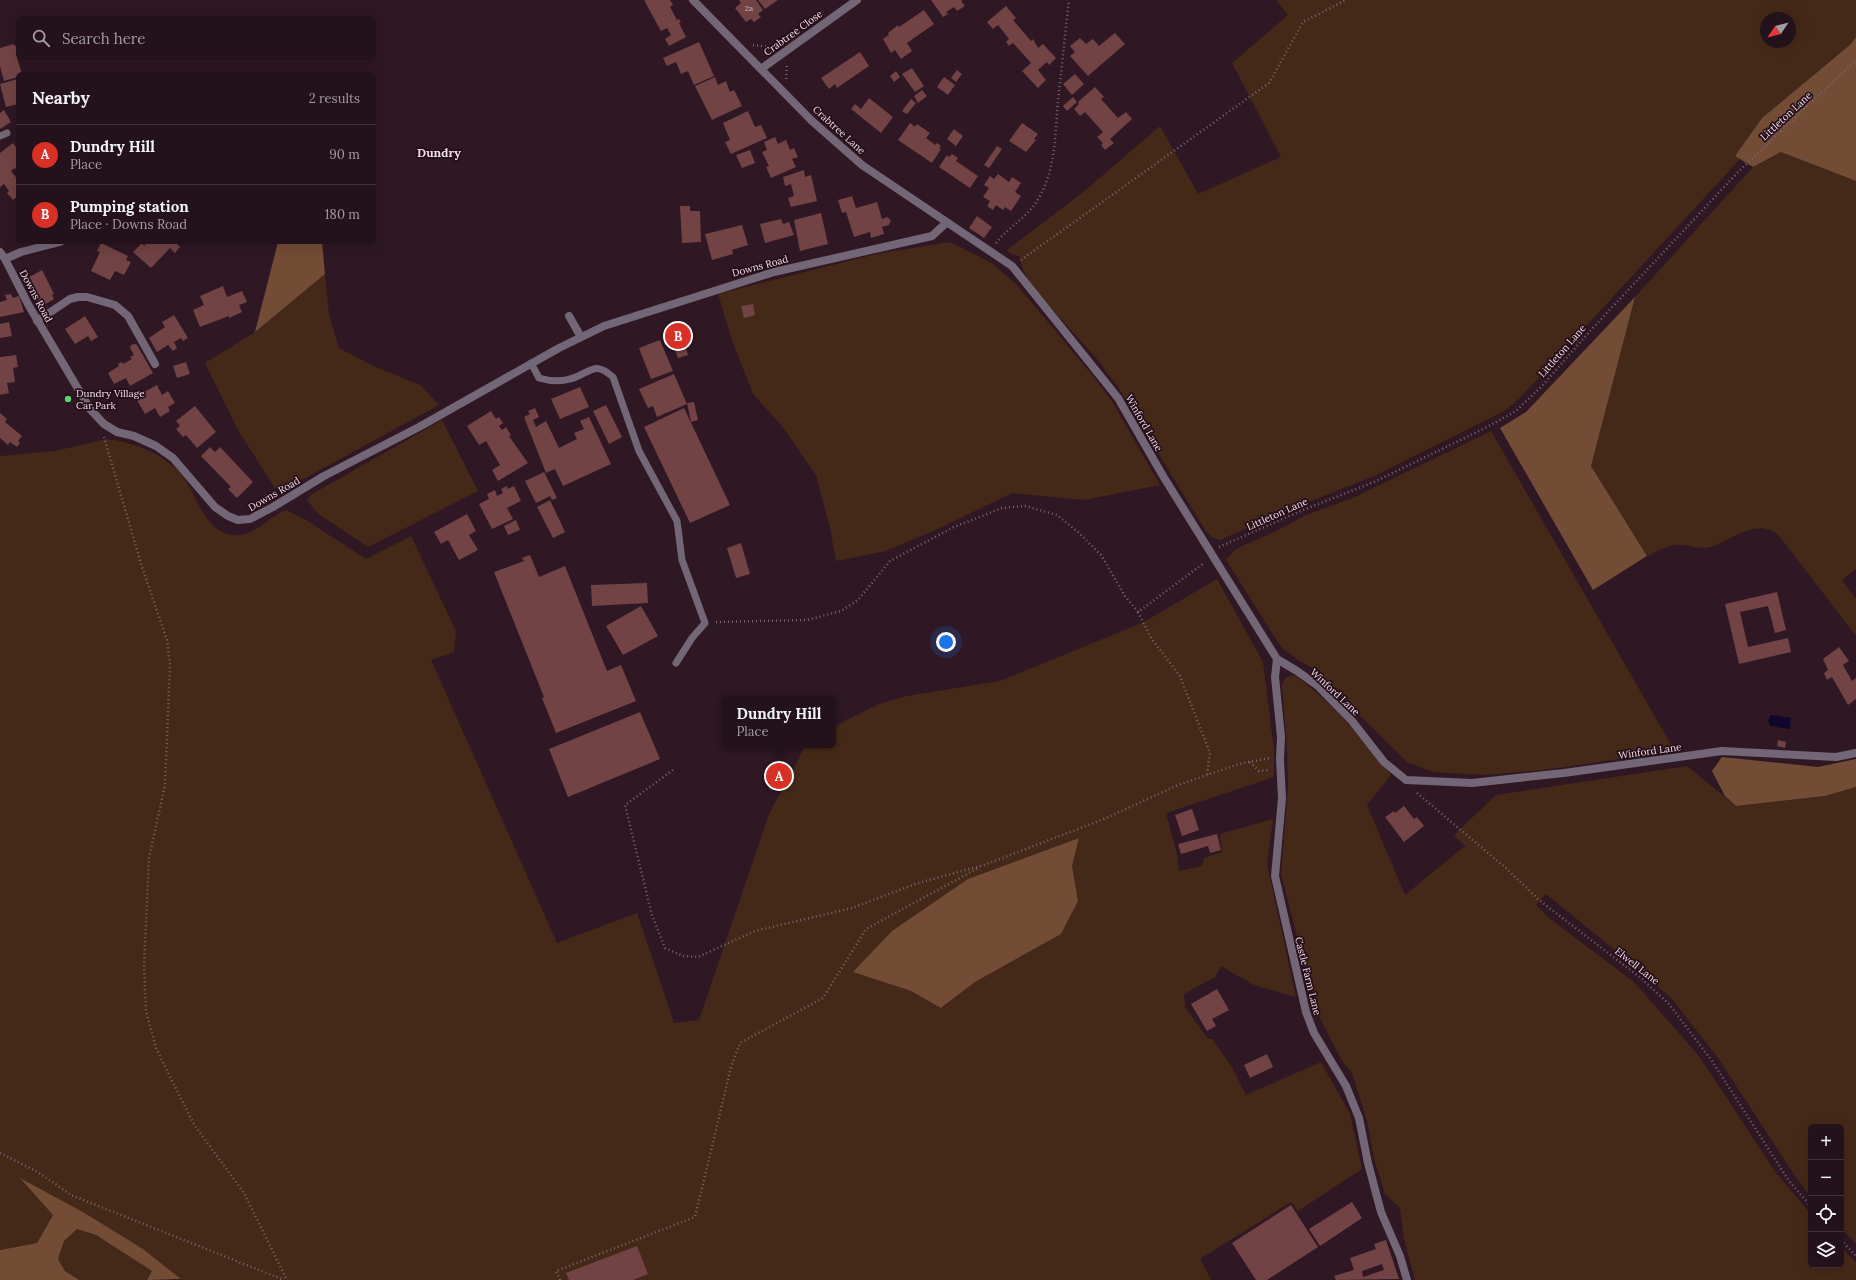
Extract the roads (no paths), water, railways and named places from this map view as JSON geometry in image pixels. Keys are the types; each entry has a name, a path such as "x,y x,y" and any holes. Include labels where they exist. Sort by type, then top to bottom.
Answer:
{"street":[{"name":"Crabtree Lane","path":"693,0 812,121 862,165 990,252"},
{"name":"Crabtree Close","path":"761,69 857,0"},
{"name":"Downs Road","path":"0,252 37,321 90,409 104,424 117,432 134,436 156,446 173,458 215,507 228,516 238,520 250,519 324,476 419,427 531,363 604,326 774,272 932,236 946,223"},
{"path":"5,259 21,252 52,244"},
{"name":"Winford Lane","path":"990,252 1012,266 1030,291 1118,398 1163,476 1276,659 1297,671 1318,686 1352,721 1384,762 1406,780 1480,782 1564,773 1722,751 1836,757 1856,753"},
{"path":"37,321 70,299 78,297 87,297 115,305 128,316 155,364"},
{"path":"569,316 581,337"},
{"name":"Castle Farm Lane","path":"1276,659 1275,677 1281,737 1280,768 1282,798 1275,876 1295,970 1306,1012 1314,1033 1346,1086 1359,1118 1368,1163 1381,1212 1400,1256 1406,1280"}],"lane":[{"path":"0,136 7,133"},
{"path":"531,363 539,378 547,380 558,381 571,379 592,369 598,368 604,370 613,377 639,451 677,521 682,560 706,623 692,638 676,663"}],"place":[{"name":"Pumping station","path":"678,336"},
{"name":"Dundry Village Car Park","path":"68,399"},
{"name":"Dundry Hill","path":"779,776"}],"district":[{"name":"Dundry","path":"439,152"}]}
